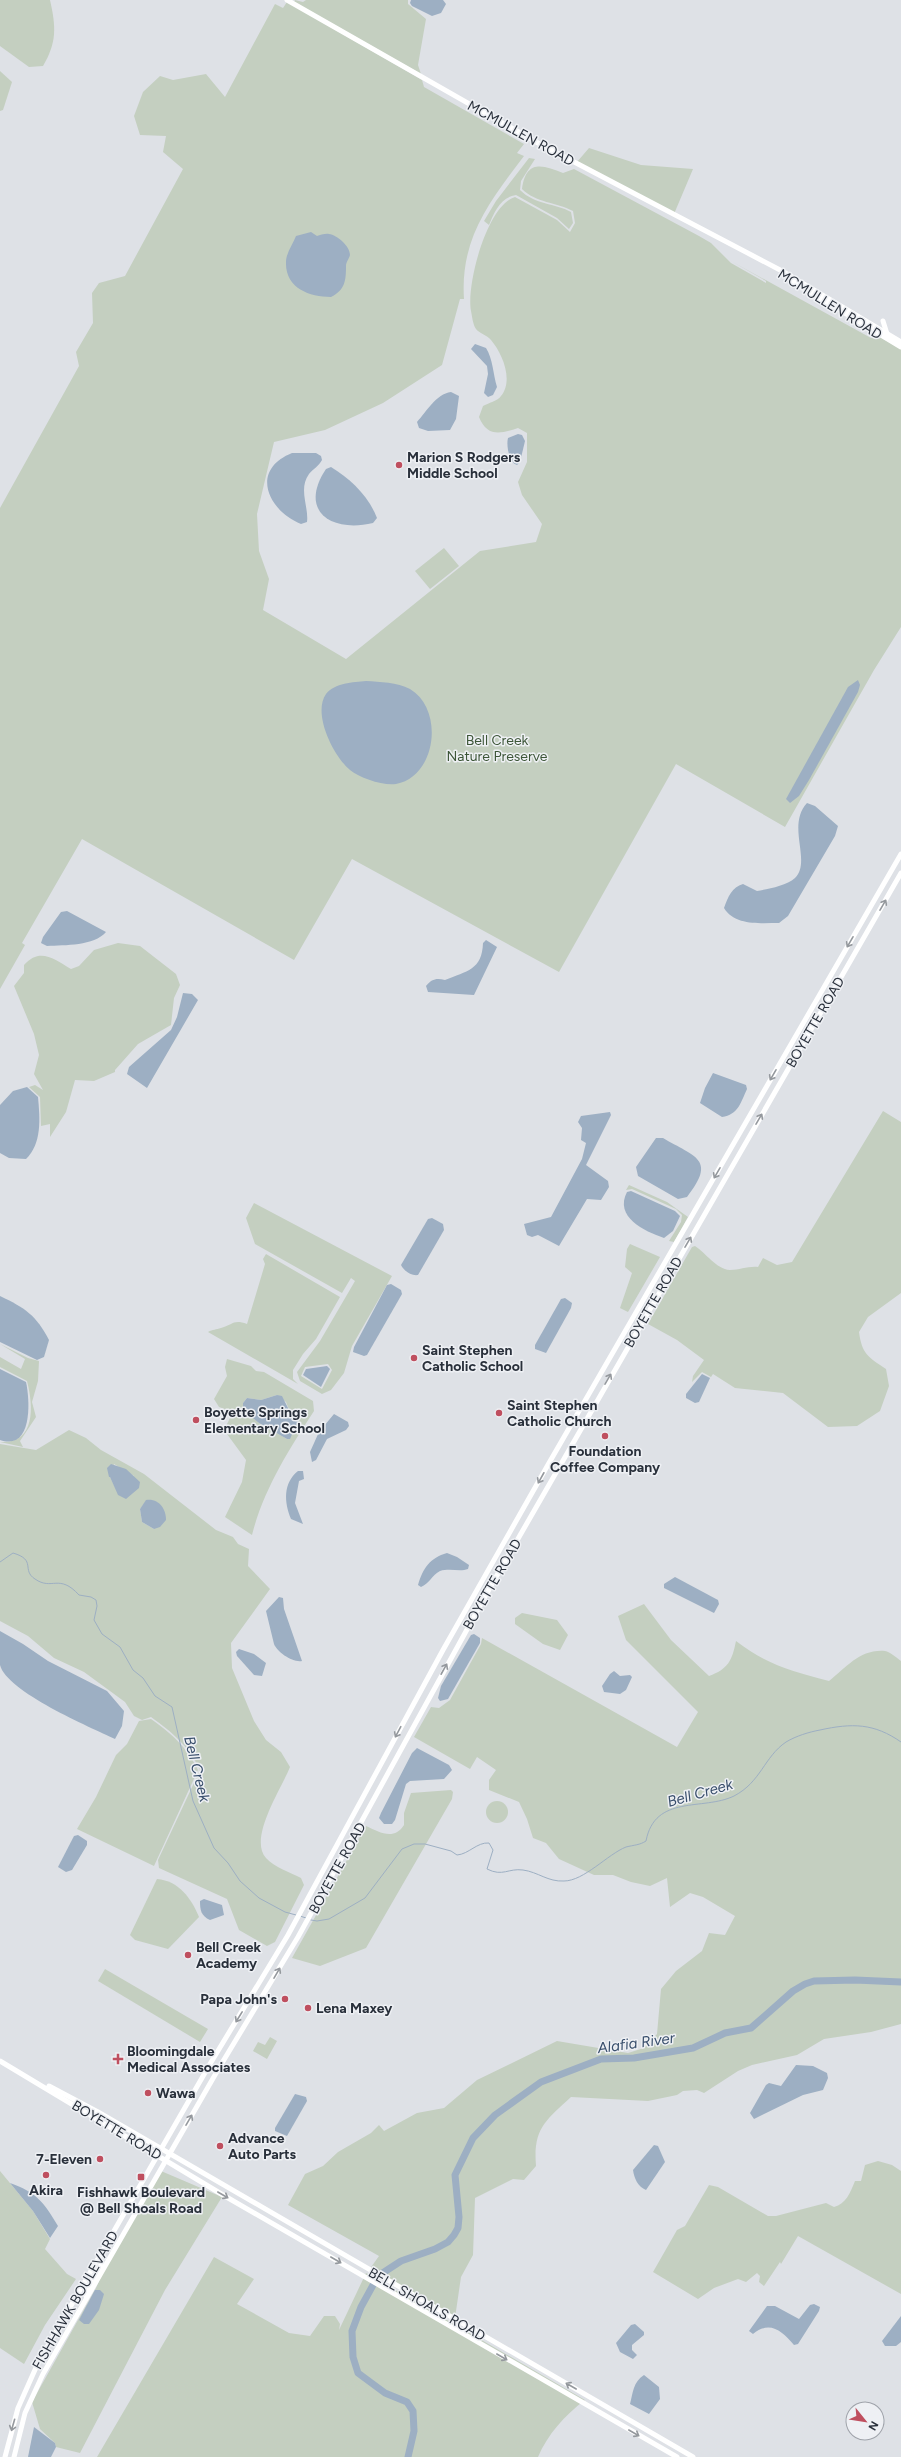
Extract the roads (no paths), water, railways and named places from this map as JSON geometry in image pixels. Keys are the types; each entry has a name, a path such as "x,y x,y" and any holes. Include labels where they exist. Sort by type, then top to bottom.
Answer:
{"main road":[{"name":"MCMULLEN ROAD","path":"287,0 498,121 760,259 822,294 901,342"},
{"name":"MCMULLEN ROAD","path":"760,259 901,347"},
{"path":"883,321 888,335"},
{"name":"BOYETTE ROAD","path":"32,2079 98,2112 161,2149 327,1867 434,1667 549,1463 901,854"},
{"name":"BOYETTE ROAD","path":"0,2061 166,2161 337,1869 408,1733 492,1584 901,873"},
{"name":"BELL SHOALS ROAD","path":"161,2149 693,2457"},
{"name":"FISHHAWK BOULEVARD","path":"5,2457 16,2415 30,2377 161,2149"},
{"name":"BELL SHOALS ROAD","path":"166,2161 677,2457"},
{"name":"FISHHAWK BOULEVARD","path":"14,2457 23,2421 33,2393 166,2161"},
{"path":"241,2205 259,2205"},
{"path":"86,2299 87,2289 102,2263 99,2258"}],"water":[{"path":"411,0 443,0 446,4 441,13 432,16 412,6 410,3"},
{"path":"311,232 317,236 328,234 336,236 348,248 350,255 346,265 344,284 336,294 331,297 323,297 307,293 300,289 294,284 287,271 287,255 296,236"},
{"path":"475,344 486,348 492,362 497,387 493,395 488,397 484,393 488,374 487,366 471,349"},
{"path":"451,392 459,396 456,419 450,430 428,431 419,428 417,422 436,399 446,393"},
{"path":"518,434 522,435 525,441 520,462 517,465 514,464 510,457 507,441 508,438"},
{"path":"292,453 316,453 321,456 322,460 309,474 304,486 307,522 301,524 289,518 279,509 272,500 268,490 267,479 271,469 279,460"},
{"path":"331,467 346,477 364,496 374,510 377,518 373,523 344,525 323,516 317,507 316,497 318,484 326,469"},
{"path":"858,680 860,685 858,692 809,780 799,796 790,803 786,799 848,687"},
{"path":"366,681 394,684 410,689 421,699 428,712 431,726 431,742 427,756 420,769 410,779 396,784 385,784 360,776 344,764 332,746 327,735 323,723 322,712 322,702 326,694 334,687 339,685"},
{"path":"807,803 815,806 838,826 835,836 788,916 779,923 756,923 741,921 735,918 724,908 729,896 736,887 743,884 757,891 777,887 791,881 800,871 801,853 798,832 799,822 801,812"},
{"path":"67,911 106,932 101,937 79,944 47,946 41,943 43,937 61,912"},
{"path":"486,940 497,947 474,995 428,992 426,986 432,980 445,980 472,968 480,959 483,943"},
{"path":"183,993 192,994 198,1000 147,1088 127,1074 129,1067 171,1030 177,1017"},
{"path":"713,1073 746,1085 747,1089 741,1103 732,1114 727,1116 722,1117 700,1103 705,1088"},
{"path":"27,1087 38,1097 39,1130 35,1146 26,1159 9,1158 0,1153 0,1105 13,1091"},
{"path":"610,1112 611,1115 586,1165 608,1181 609,1187 601,1200 587,1199 559,1246 538,1235 532,1237 527,1235 524,1224 551,1217 582,1159 586,1143 581,1140 582,1128 578,1122 581,1116"},
{"path":"656,1138 663,1138 693,1155 698,1160 701,1167 700,1174 696,1184 687,1197 678,1199 638,1176 636,1167"},
{"path":"631,1191 675,1211 680,1216 673,1231 664,1238 640,1227 633,1222 624,1209 624,1201 627,1192"},
{"path":"432,1218 443,1224 444,1230 418,1275 410,1274 401,1265 428,1219"},
{"path":"391,1284 401,1290 402,1294 367,1355 364,1356 353,1352 354,1347 387,1285"},
{"path":"0,1296 29,1313 39,1324 49,1340 44,1357 37,1360 0,1342"},
{"path":"565,1298 572,1303 571,1308 546,1353 535,1349 535,1345 561,1299"},
{"path":"327,1366 330,1369 321,1387 303,1375 306,1369"},
{"path":"0,1369 26,1382 28,1400 27,1422 24,1431 19,1438 11,1441 0,1440"},
{"path":"702,1374 710,1378 699,1402 695,1403 686,1398 686,1394"},
{"path":"277,1395 282,1396 290,1412 301,1414 290,1439 287,1439 259,1423 243,1410 243,1403 247,1398 261,1400"},
{"path":"334,1414 348,1422 349,1426 346,1430 327,1439 316,1460 312,1462 310,1452 319,1432"},
{"path":"111,1464 126,1469 140,1482 139,1488 126,1499 118,1495 109,1477 107,1468"},
{"path":"298,1471 303,1471 304,1479 299,1481 295,1503 303,1524 291,1519 286,1500 287,1487 293,1476"},
{"path":"146,1500 155,1501 163,1508 166,1520 160,1527 154,1529 142,1522 140,1509"},
{"path":"447,1553 457,1557 469,1565 468,1569 440,1571 424,1586 421,1587 418,1585 428,1564 441,1555"},
{"path":"675,1577 718,1600 719,1604 714,1613 664,1588 664,1584"},
{"path":"279,1597 283,1598 284,1609 302,1661 290,1659 278,1650 274,1644 266,1611"},
{"path":"0,1631 48,1661 107,1691 124,1711 122,1726 115,1739 51,1708 17,1686 6,1675 0,1665"},
{"path":"474,1634 480,1638 480,1643 448,1699 440,1701 438,1698 441,1686 471,1635"},
{"path":"239,1649 254,1654 266,1663 262,1676 254,1675 237,1656 236,1652"},
{"path":"614,1671 620,1676 630,1675 632,1677 626,1690 620,1694 604,1692 602,1686 610,1674"},
{"path":"417,1748 449,1765 452,1770 444,1779 410,1781 406,1784 395,1820 392,1824 384,1824 379,1818 381,1813 412,1753"},
{"path":"78,1835 87,1841 87,1845 72,1870 66,1872 58,1867 74,1836"},
{"path":"204,1899 222,1905 224,1915 210,1920 205,1917 201,1910 200,1904 200,1901"},
{"path":"796,2065 813,2066 827,2073 828,2078 823,2090 803,2095 754,2119 750,2113 766,2085 769,2083 781,2086"},
{"path":"295,2094 306,2097 307,2101 287,2136 275,2131 275,2128"},
{"path":"654,2145 658,2146 665,2162 646,2190 637,2182 633,2170"},
{"path":"10,2183 33,2194 44,2204 58,2226 50,2238 33,2211"},
{"path":"95,2290 100,2290 104,2294 99,2310 89,2324 84,2324 79,2320"},
{"path":"814,2304 820,2307 819,2311 798,2344 794,2345 785,2335 775,2329 765,2328 753,2334 749,2331 767,2306 775,2306 799,2319 810,2305"},
{"path":"901,2316 901,2342 896,2346 885,2346 882,2341"},
{"path":"635,2324 644,2332 644,2335 632,2345 632,2350 637,2355 633,2359 620,2352 616,2343 631,2325"},
{"path":"644,2375 659,2387 660,2399 649,2414 630,2404 636,2384"},
{"path":"34,2427 55,2443 56,2447 51,2457 28,2457"}],"waterway":[{"name":"Bell Creek","path":"0,1562 13,1553 25,1559 29,1572 35,1579 46,1583 61,1583 72,1588 79,1595 91,1597 96,1600 97,1606 94,1620 102,1634 120,1647 133,1670 143,1678 155,1696 172,1707 193,1801 214,1848 228,1863 240,1881 259,1898 285,1912 296,1915"},
{"name":"Bell Creek","path":"311,1920 317,1921 329,1919 365,1898 402,1849 414,1844 425,1844 451,1851 457,1855 465,1853 481,1844 489,1843 493,1850 487,1869 497,1872 523,1870 553,1880 572,1880 588,1872 619,1850 646,1841 651,1826 659,1816 670,1810 682,1806 708,1803 734,1796 757,1777 772,1755 779,1748 786,1742 803,1734 842,1726 862,1726 881,1731 901,1742"},
{"name":"Bell Creek","path":"300,1916 306,1918"},
{"name":"Alafia River","path":"408,2457 414,2431 413,2411 407,2402 385,2393 358,2373 353,2357 352,2331 361,2307 378,2276 401,2261 435,2249 448,2242 454,2235 458,2228 459,2217 455,2175 473,2138 495,2115 541,2082 601,2059 634,2058 693,2048 725,2033 751,2028 793,1991 814,1981 855,1980 901,1982"}],"place":[{"name":"Marion S Rodgers Middle School","path":"399,465"},
{"name":"Saint Stephen Catholic School","path":"414,1358"},
{"name":"Saint Stephen Catholic Church","path":"499,1413"},
{"name":"Boyette Springs Elementary School","path":"196,1420"},
{"name":"Foundation Coffee Company","path":"605,1436"},
{"name":"Bell Creek Academy","path":"188,1955"},
{"name":"Papa John's","path":"285,1999"},
{"name":"Lena Maxey","path":"308,2008"},
{"name":"Bloomingdale Medical Associates","path":"118,2059"},
{"name":"Wawa","path":"148,2093"},
{"name":"Advance Auto Parts","path":"220,2146"},
{"name":"7-Eleven","path":"100,2159"},
{"name":"Akira","path":"46,2175"},
{"name":"Fishhawk Boulevard @ Bell Shoals Road","path":"141,2177"}],"park label":[{"name":"Bell Creek Nature Preserve","path":"497,748"}]}
